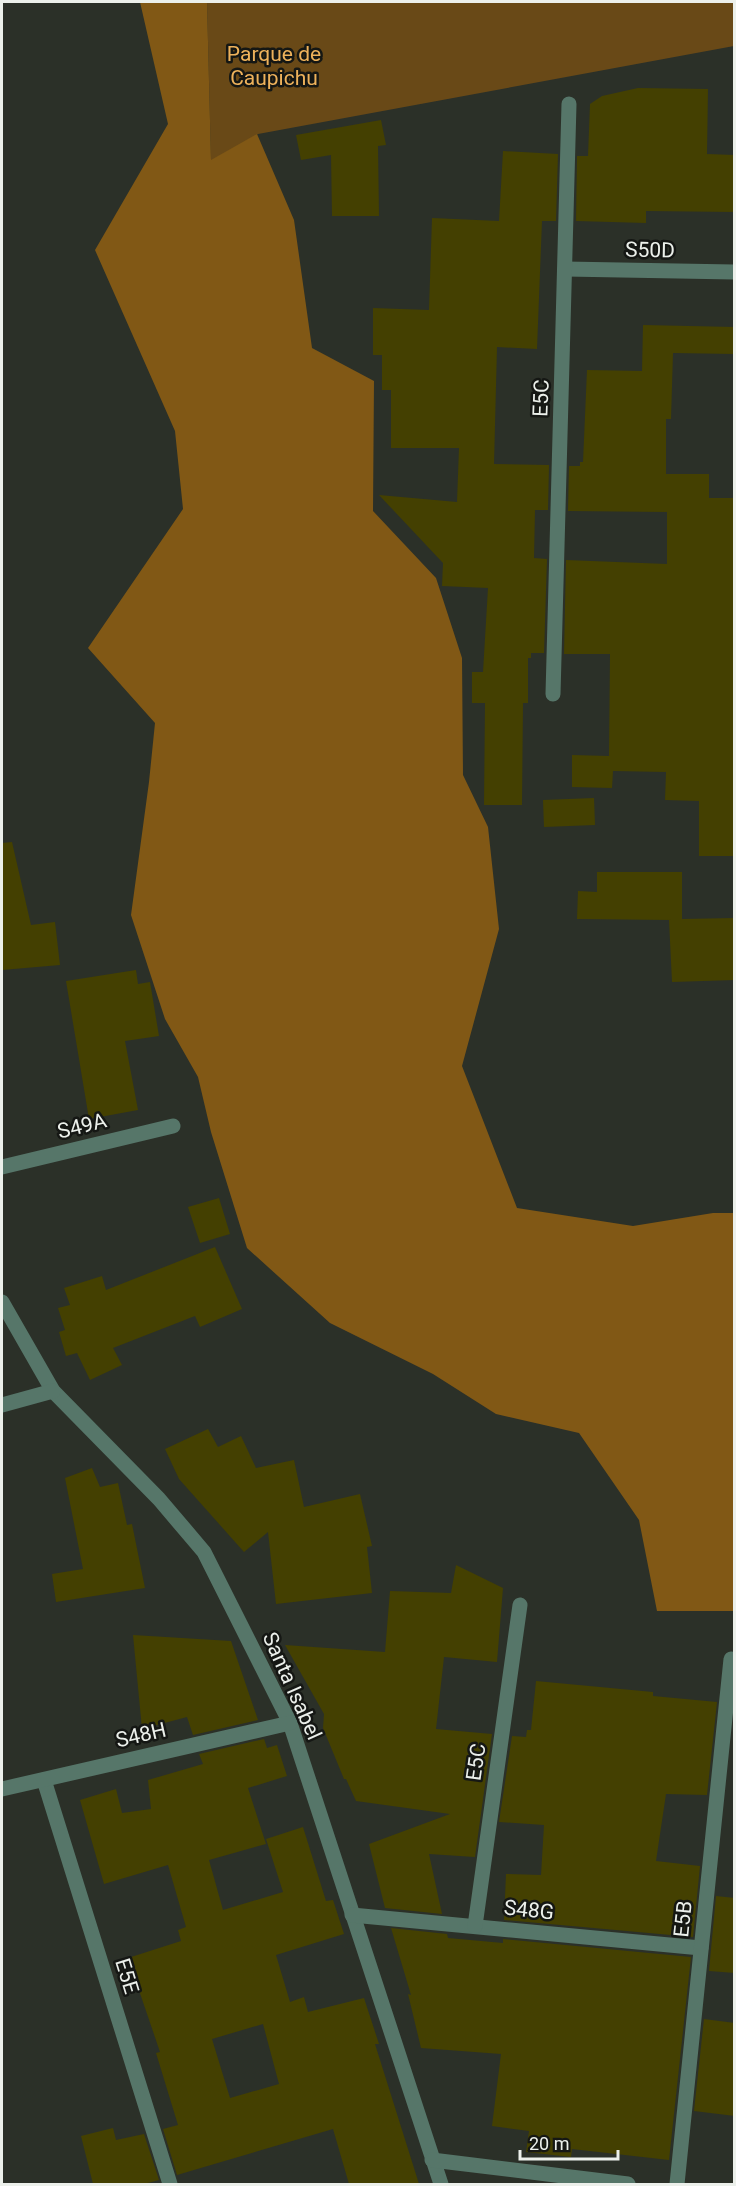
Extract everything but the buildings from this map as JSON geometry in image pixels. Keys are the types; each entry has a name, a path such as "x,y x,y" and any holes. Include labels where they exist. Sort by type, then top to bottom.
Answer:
{"street":[{"name":"E5C","path":"554,694 569,104"},
{"name":"S50D","path":"565,269 735,272"},
{"name":"S49A","path":"2,1167 172,1125"},
{"name":"Santa Isabel","path":"2,1302 53,1390 159,1499 204,1552 290,1723 441,2184"},
{"path":"2,1405 53,1390"},
{"name":"E5C","path":"475,1926 520,1605"},
{"name":"E5B","path":"677,2184 731,1659"},
{"name":"S48H","path":"2,1789 290,1723"},
{"name":"E5E","path":"44,1780 171,2184"},
{"name":"S48G","path":"352,1915 701,1948"},
{"path":"432,2160 628,2184"}],"green space":[{"name":"Parque de Caupichu","path":"207,2 734,2 734,46 258,134 211,161"}],"shaded area":[{"path":"140,2 207,2 211,160 257,134 294,220 312,348 374,381 373,511 436,578 462,658 463,775 488,827 499,929 462,1066 517,1208 633,1226 713,1213 734,1213 734,1611 657,1611 639,1520 579,1433 496,1414 433,1374 330,1323 247,1248 211,1132 198,1077 165,1019 131,915 155,723 88,648 183,509 175,431 95,250 168,124"}]}
